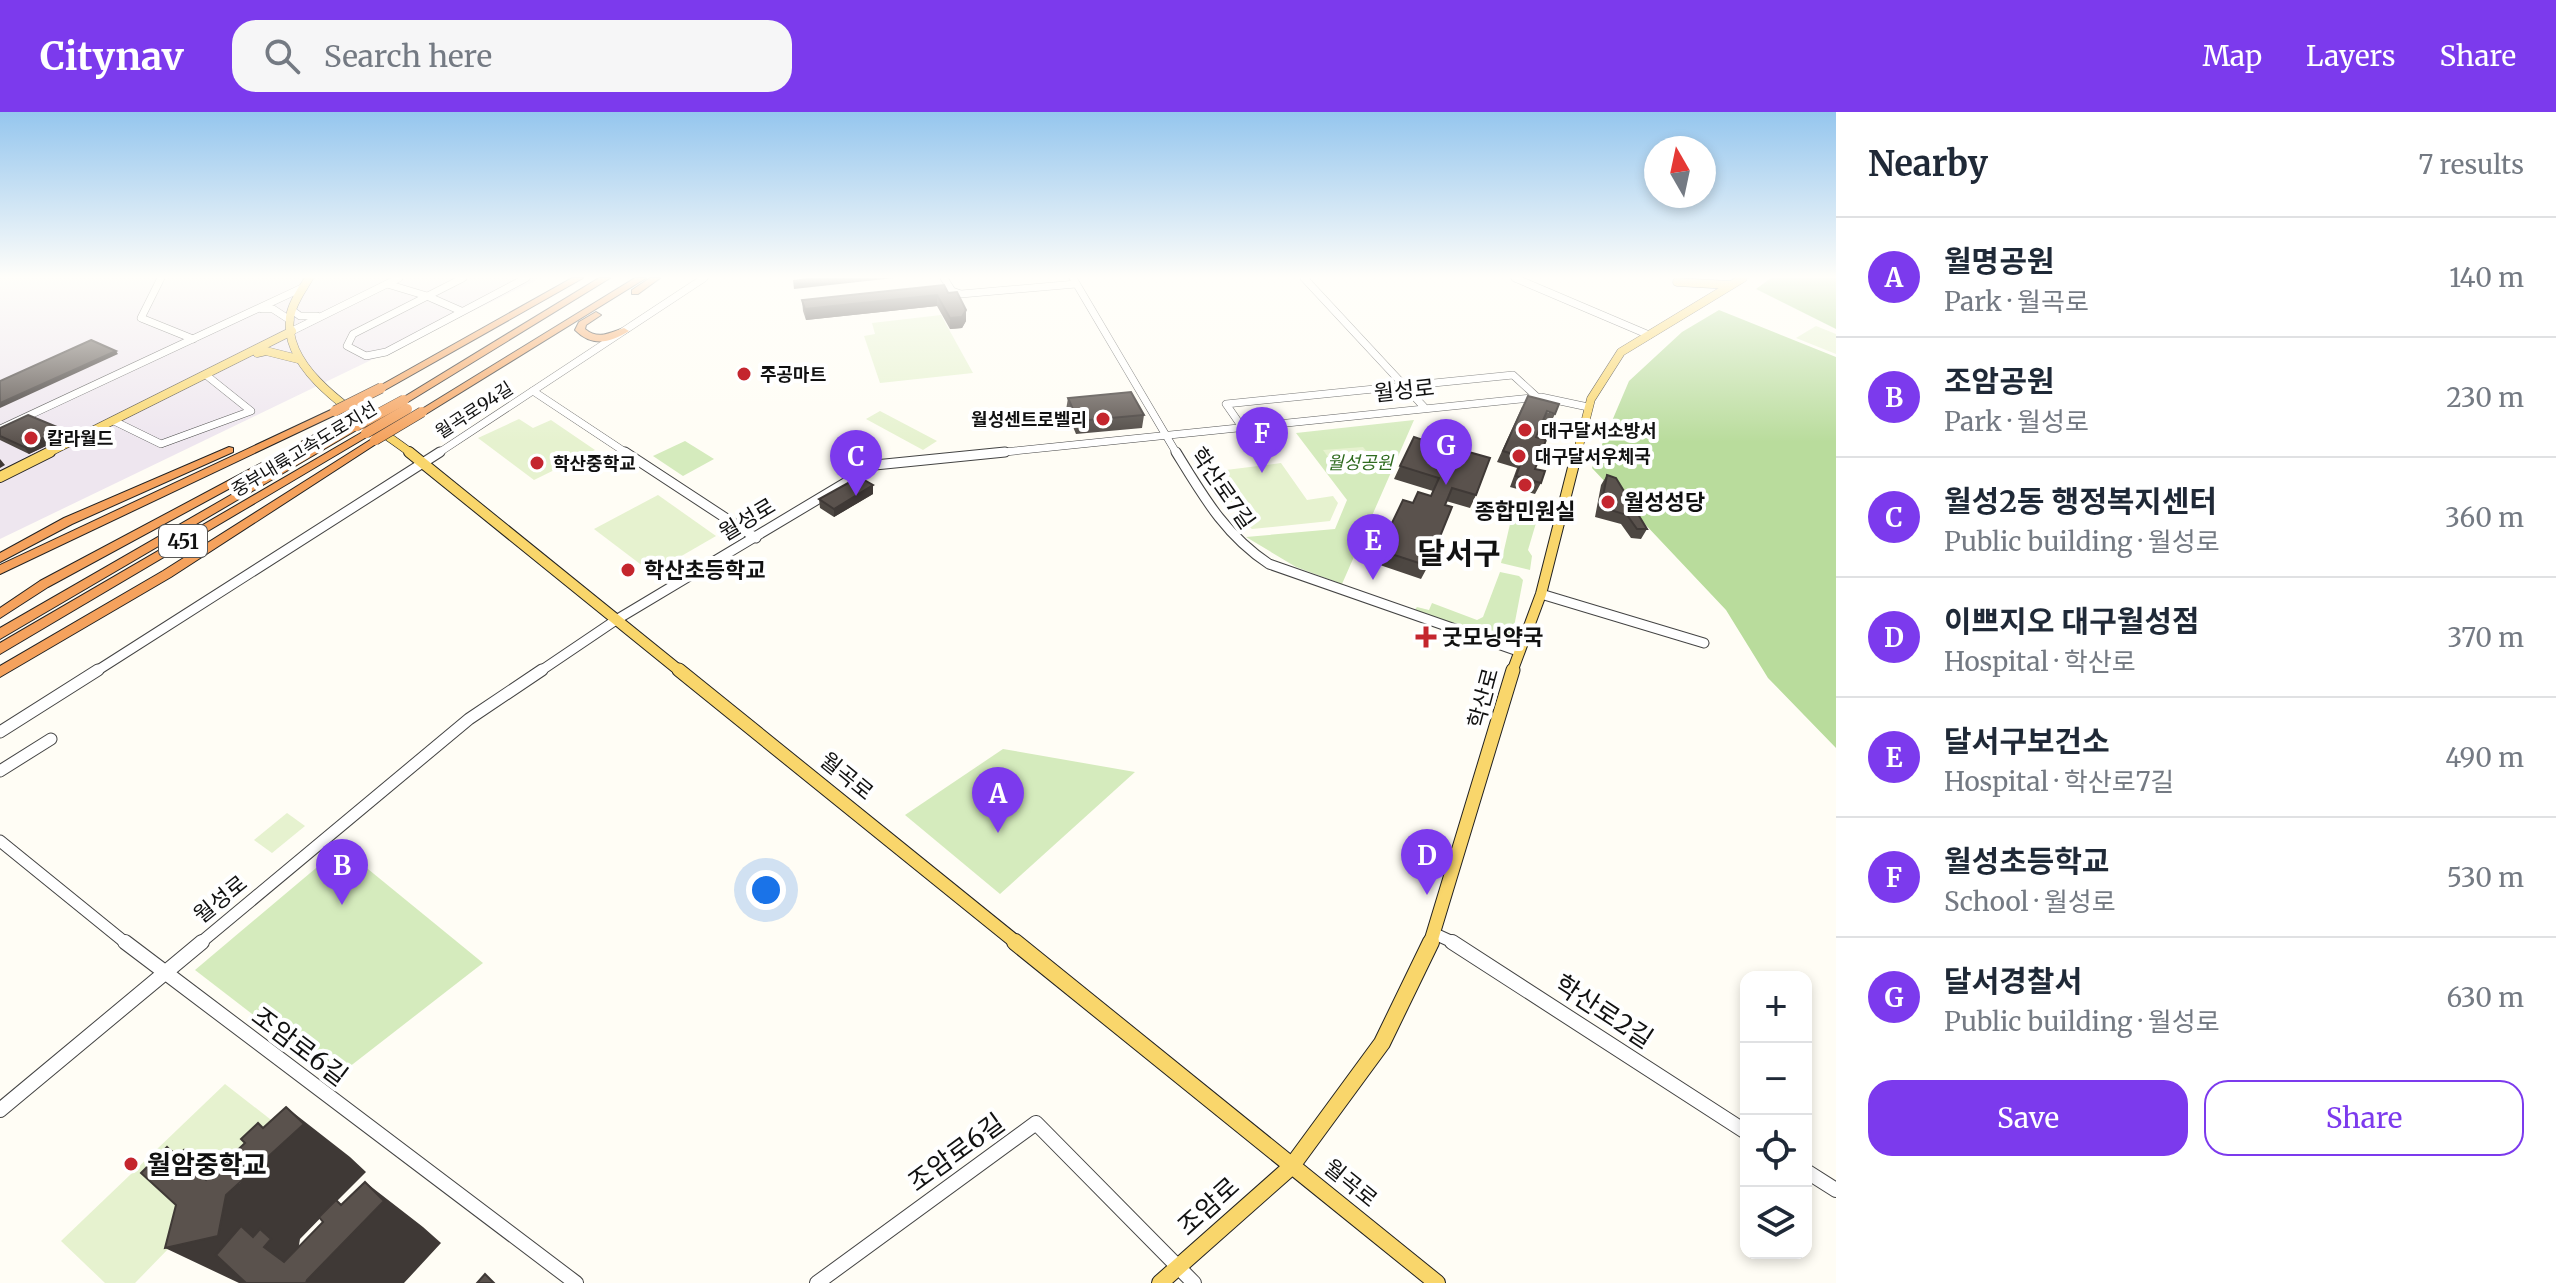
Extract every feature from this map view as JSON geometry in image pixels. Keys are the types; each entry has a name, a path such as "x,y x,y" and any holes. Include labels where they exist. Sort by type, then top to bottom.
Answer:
{"highway":[{"path":"0,570 332,409 475,333"},
{"path":"409,403 514,333"},
{"name":"중부내륙고속도로지선","path":"409,403 520,333"},
{"name":"중부내륙고속도로지선","path":"0,634 530,333"},
{"path":"0,614 44,584 361,430 540,333"},
{"path":"583,333 595,344 595,350"},
{"path":"590,338 605,338 620,333"},
{"path":"0,558 68,521 332,409"},
{"path":"0,672 167,574 361,430"},
{"name":"중부내륙고속도로지선","path":"0,649 361,430"}],"main road":[{"path":"250,355 278,333"},
{"path":"292,333 293,352 298,359"},
{"name":"학산로","path":"1291,1167 1382,1043 1435,934 1518,651 1541,594 1588,407 1621,352 1653,333"},
{"path":"0,477 250,355 266,351 298,359"},
{"name":"월곡로","path":"298,359 310,376 423,463 1437,1283"},
{"name":"조암로","path":"1160,1283 1291,1167"}],"street":[{"path":"177,333 193,339"},
{"path":"0,429 206,333"},
{"path":"356,333 348,340 347,346 350,351 366,356 376,355 419,333"},
{"name":"월곡로94길","path":"0,732 621,333"},
{"name":"학산로7길","path":"1105,333 1225,530 1243,548 1269,564 1518,651"},
{"path":"1356,333 1424,407"},
{"path":"1643,333 1649,335"},
{"path":"114,421 161,444 251,411 206,375"},
{"path":"1242,427 1226,404 1513,375 1537,397"},
{"path":"533,391 756,538"},
{"name":"월성로","path":"0,1110 469,719 616,620 875,465 1537,397 1588,407"},
{"path":"1541,594 1704,643"},
{"path":"0,771 51,739"},
{"name":"조암로6길","path":"0,841 162,972 576,1283"},
{"name":"학산로2길","path":"1435,934 1459,945 1740,1128"},
{"name":"조암로6길","path":"817,1283 1036,1123 1178,1268"},
{"path":"1812,1175 1836,1190"},
{"path":"1178,1268 1194,1283"}],"shaded area":[{"path":"0,333 428,333 0,539"}],"green space":[{"path":"951,333 973,373 880,383 864,336"},
{"path":"1681,333 1775,333 1836,357 1836,748 1768,678 1726,610 1592,468 1629,381"},
{"path":"1805,333 1836,334 1836,354 1796,338"},
{"path":"880,411 937,441 923,450 866,419"},
{"path":"519,419 533,428 551,420 595,450 534,480 478,438"},
{"name":"월성공원","path":"1414,420 1342,584 1296,567 1246,537 1335,529 1347,500 1296,433"},
{"path":"685,441 714,459 683,476 653,456"},
{"path":"1363,447 1377,463 1335,467 1323,450"},
{"path":"1281,463 1307,500 1333,496 1338,503 1330,521 1252,529 1244,522 1214,475 1218,471"},
{"path":"658,495 716,536 652,573 594,529"},
{"path":"1474,505 1536,523 1528,550 1532,556 1530,570 1501,563 1510,524 1471,510"},
{"path":"1500,572 1519,576 1523,580 1513,632 1508,637 1491,638 1413,612 1417,607 1429,610 1432,603 1477,620 1483,617"},
{"path":"1003,749 1135,772 1000,894 905,815"},
{"path":"287,813 305,826 272,853 254,840"},
{"path":"341,847 483,963 335,1078 195,970"},
{"path":"225,1084 284,1130 135,1283 105,1283 61,1241"}],"building":[{"path":"91,340 116,351 0,403 0,381"},
{"path":"1131,392 1144,415 1078,421 1068,398"},
{"path":"1528,396 1559,404 1555,414 1547,411 1536,437 1546,440 1535,469 1545,471 1541,483 1516,476 1523,457 1503,451"},
{"name":"칼라월드","path":"28,415 62,429 24,447 0,436 0,428"},
{"path":"1414,437 1429,442 1424,451 1447,458 1451,447 1490,458 1476,495 1452,488 1445,505 1452,507 1428,566 1379,550 1403,500 1413,503 1418,492 1431,496 1439,478 1400,466"},
{"path":"1607,475 1616,478 1647,529 1637,529 1627,515 1601,507"},
{"path":"859,477 873,485 834,509 819,499"},
{"path":"286,1107 304,1124 226,1195 218,1236 165,1248 176,1205 141,1173 167,1147 177,1157 184,1150 194,1159 188,1165 206,1180 245,1143 241,1139 258,1123 263,1128"},
{"path":"365,1182 384,1201 306,1283 246,1283 216,1255 241,1226 253,1237 260,1229 271,1239 264,1247 284,1262 323,1222 319,1217 336,1200 341,1205"},
{"path":"485,1274 494,1283 477,1283"}],"place":[{"name":"주공마트","path":"744,374"},
{"name":"월성센트로벨리","path":"1103,419"},
{"name":"대구달서소방서","path":"1525,430"},
{"name":"칼라월드","path":"31,438"},
{"name":"대구달서우체국","path":"1519,456"},
{"name":"학산중학교","path":"537,463"},
{"name":"월성초등학교","path":"1262,473"},
{"name":"달서경찰서","path":"1446,485"},
{"name":"종합민원실","path":"1525,485"},
{"name":"월성2동 행정복지센터","path":"856,496"},
{"name":"월성성당","path":"1608,502"},
{"name":"학산초등학교","path":"628,570"},
{"name":"달서구보건소","path":"1373,580"},
{"name":"굿모닝약국","path":"1426,637"},
{"name":"월명공원","path":"998,833"},
{"name":"이쁘지오 대구월성점","path":"1427,895"},
{"name":"조암공원","path":"342,905"},
{"name":"월암중학교","path":"131,1164"}],"district":[{"name":"달서구","path":"1459,553"}]}
